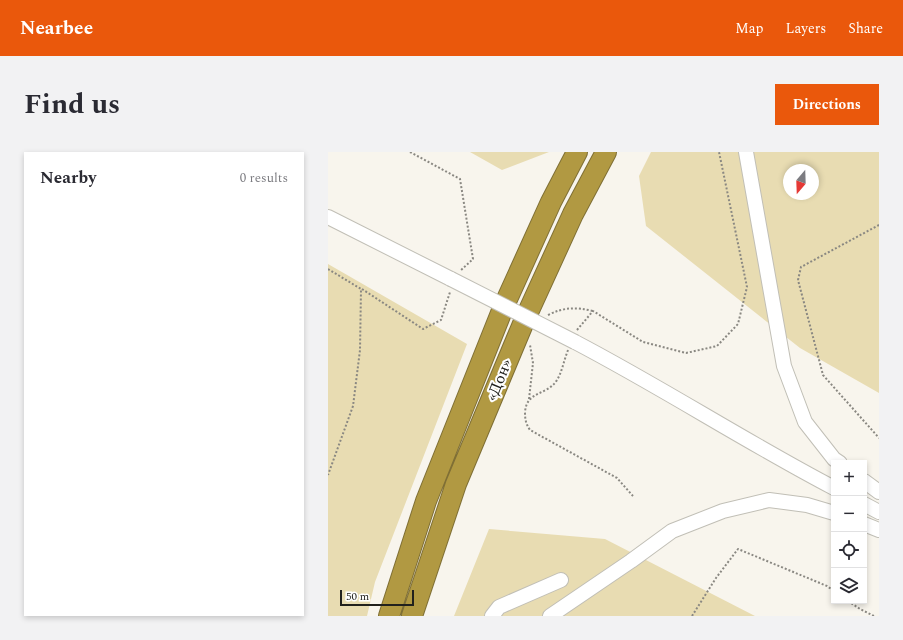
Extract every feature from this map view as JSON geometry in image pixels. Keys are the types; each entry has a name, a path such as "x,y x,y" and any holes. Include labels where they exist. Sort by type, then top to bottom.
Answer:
{"highway":[{"name":"«Дон»","path":"388,616 426,501 503,308 551,202 577,152"},
{"name":"«Дон»","path":"412,616 456,484 525,319 570,220 606,152"}],"street":[{"path":"746,152 784,366 806,422 836,460"},
{"path":"328,216 607,359 831,486"},
{"path":"867,483 879,492"},
{"path":"550,616 672,531 723,511 770,500 807,505 831,512"},
{"path":"867,506 879,512"},
{"path":"867,525 879,530"},
{"path":"492,616 499,607 561,580"}],"path":[{"path":"328,269 423,330 441,320 453,280 474,259 460,179 410,152"},
{"path":"633,496 617,478 530,430 526,423 525,417 526,406 529,399 542,393 557,381 573,341 590,314 593,312 643,342 686,354 717,346 738,324 747,287 719,152"},
{"path":"879,225 801,267 798,280 823,375 879,438"},
{"path":"328,475 353,406 360,350 361,289"},
{"path":"692,616 716,578 738,549 831,589"},
{"path":"852,604 874,616"}],"shaded area":[{"path":"470,152 549,152 502,170"},
{"path":"651,152 879,152 879,393 800,348 646,226 639,176"},
{"path":"328,264 467,344 375,582 367,616 328,616"},
{"path":"489,529 605,539 755,616 454,616"}]}
